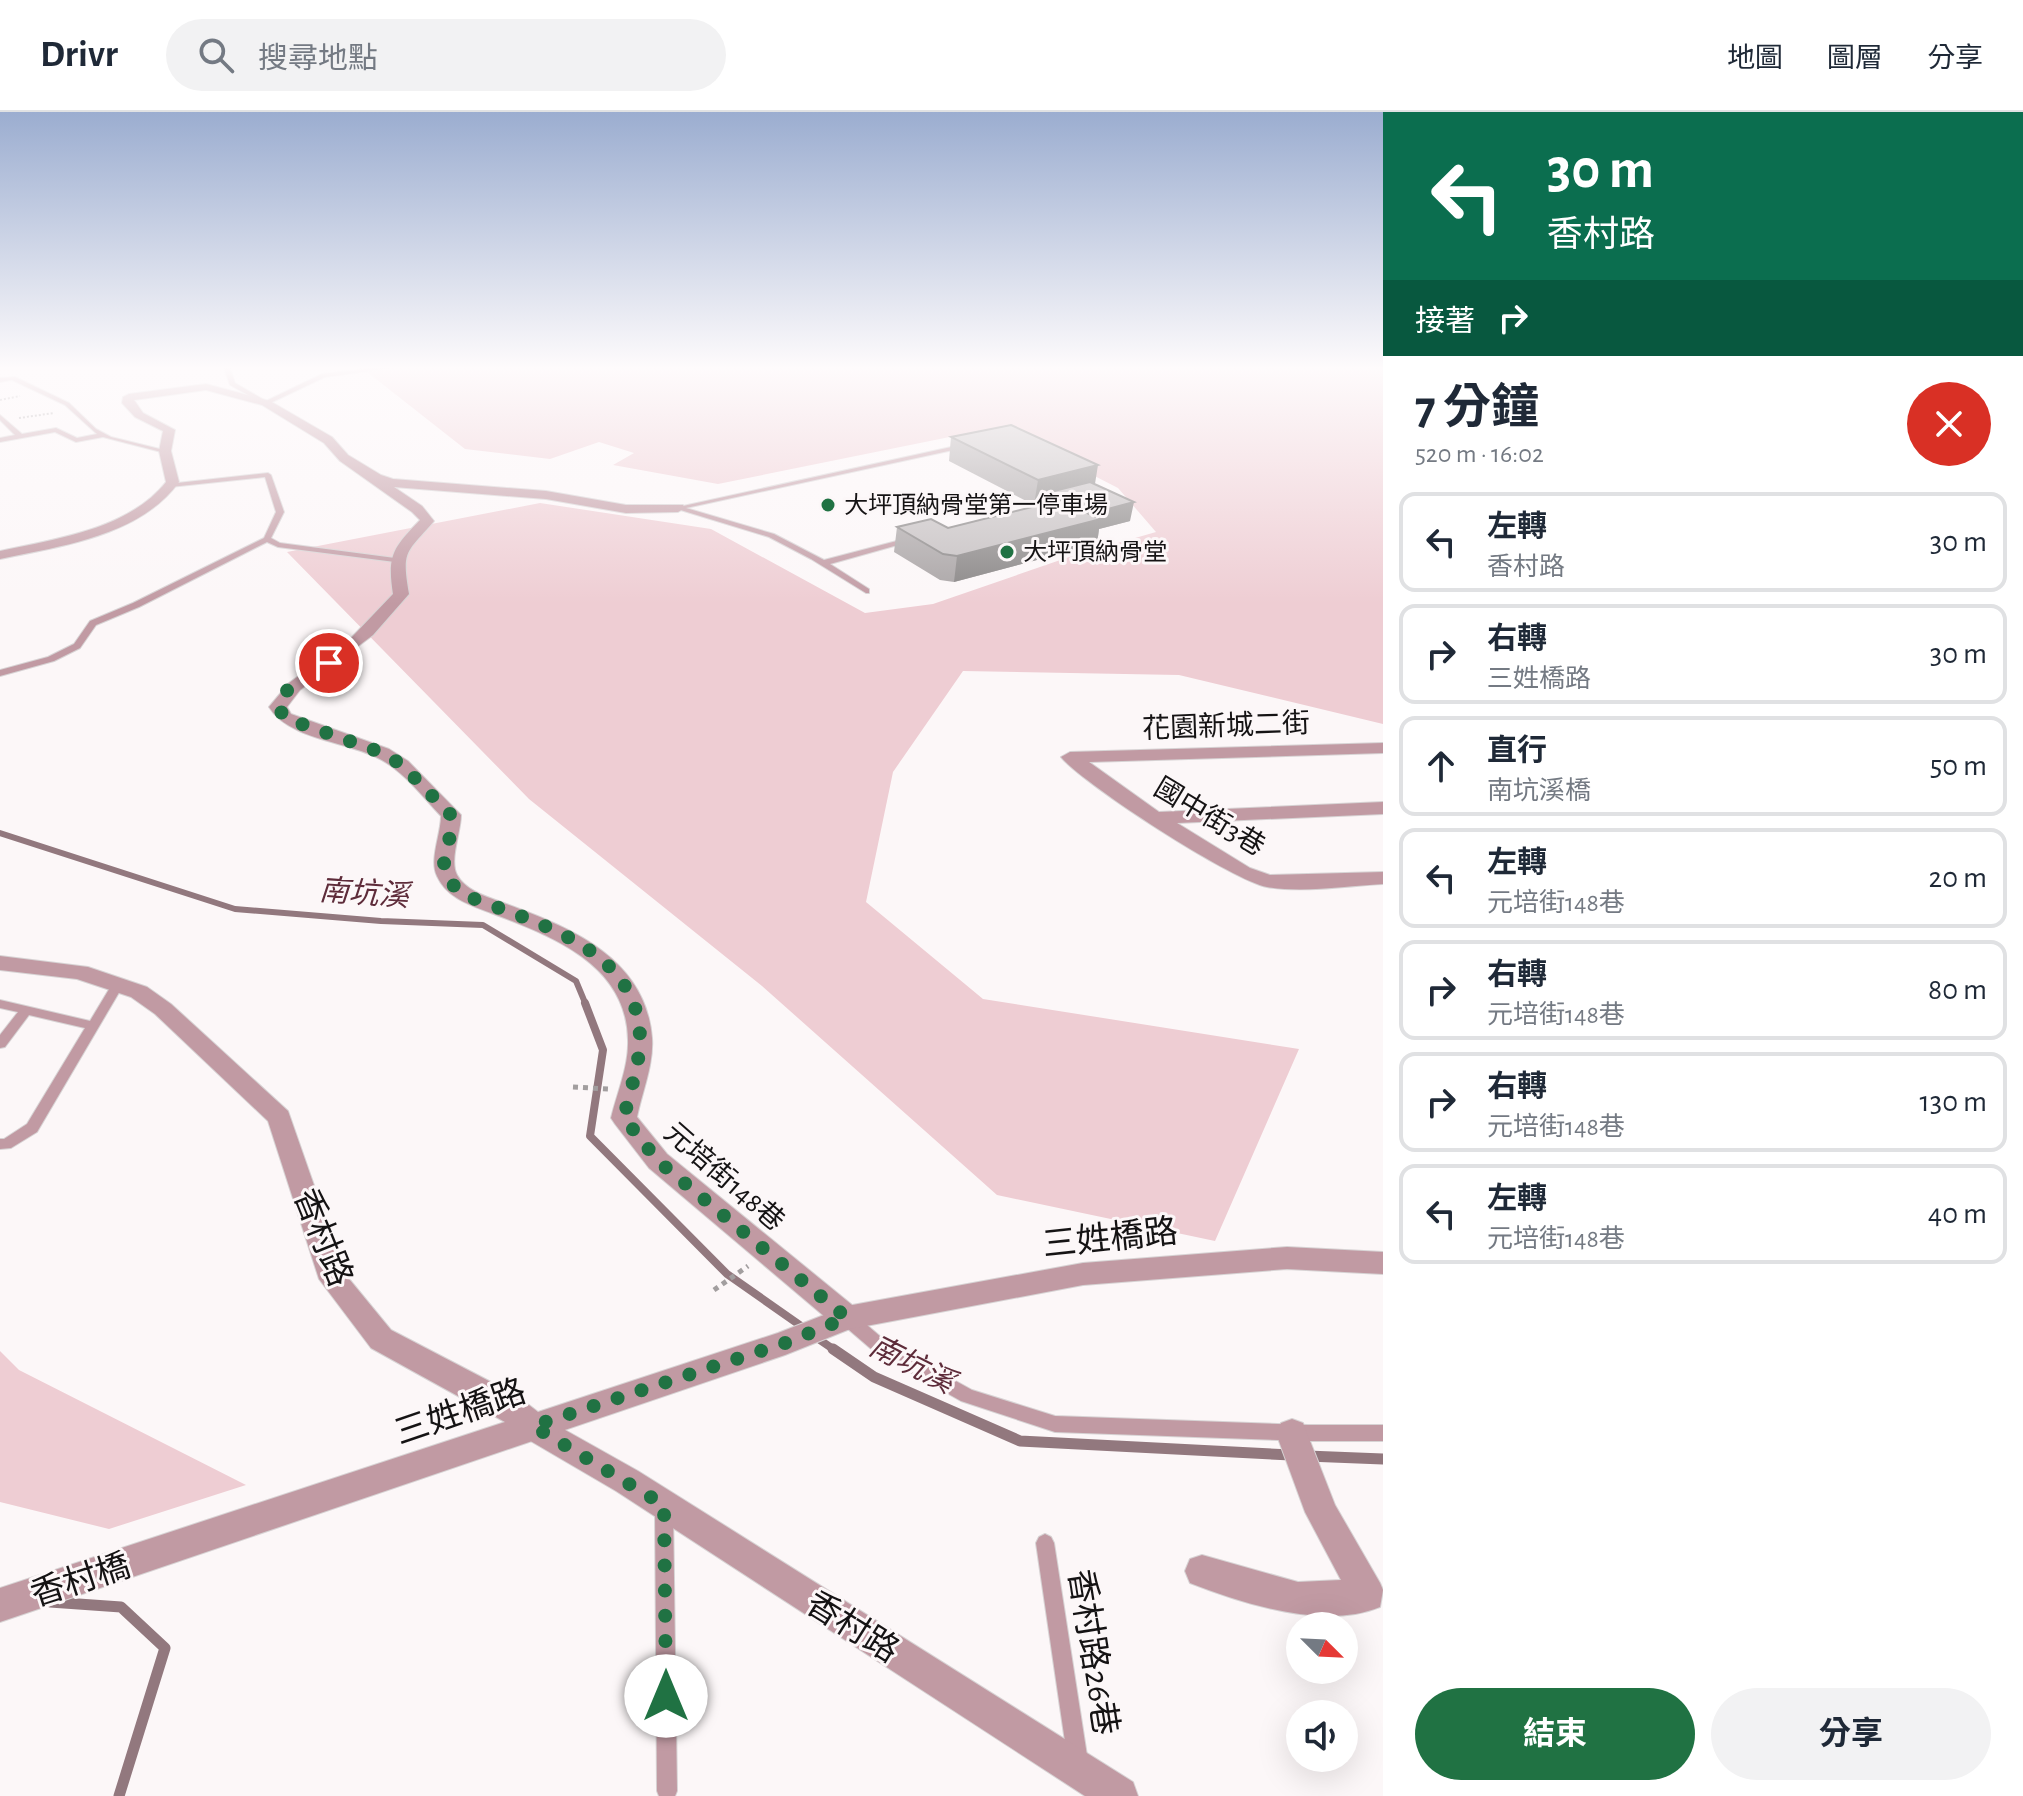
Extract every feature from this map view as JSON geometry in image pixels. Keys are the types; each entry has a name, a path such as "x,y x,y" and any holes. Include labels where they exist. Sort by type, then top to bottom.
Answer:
{"street":[{"path":"0,555 116,522 146,510 173,482 166,447"},
{"path":"332,447 376,478 394,496 423,514 427,521 400,549 395,560"},
{"path":"376,478 428,486 546,495 626,509 678,508"},
{"path":"394,496 428,486"},
{"name":"元培街148巷","path":"395,560 401,594 390,610 329,663 288,689 278,707 285,718 383,753 402,765 451,815 443,875 449,884 467,896 594,951 618,975 635,1000 640,1041 624,1118 658,1161 847,1318"},
{"name":"花園新城二街","path":"1070,757 1383,748"},
{"name":"國中街3巷","path":"1070,757 1155,818 1243,872 1267,881 1291,883 1383,878"},
{"path":"1155,818 1383,808"},
{"name":"香村路","path":"0,963 80,972 139,992 163,1009 279,1117 333,1279 381,1339 505,1405 533,1426 664,1505 1119,1796"},
{"name":"三姓橋路","path":"161,1553 785,1343 847,1318 1083,1274 1287,1258 1383,1263"},
{"path":"1202,1571 1298,1599 1368,1595 1321,1512 1292,1433"},
{"name":"香村橋","path":"0,1605 161,1553"}],"lane":[{"path":"148,447 165,451"},
{"path":"678,508 961,447"},
{"path":"0,673 51,659 77,646 93,623 136,605 267,539 280,512 268,475 170,485"},
{"path":"678,508 758,530 824,563 866,591"},
{"path":"824,563 924,536"},
{"path":"267,539 278,545 395,560"},
{"path":"0,1144 6,1144 32,1128 118,984"},
{"path":"0,1004 93,1026"},
{"path":"0,1044 26,1010"},
{"name":"元培街148巷","path":"847,1318 883,1349 967,1396 1055,1424 1292,1433 1383,1433"},
{"path":"664,1505 667,1791"},
{"name":"香村路26巷","path":"1045,1543 1079,1770"}],"path":[{"path":"573,1087 615,1089"},
{"path":"714,1290 751,1264"}],"shaded area":[{"path":"462,447 586,447 550,459"},
{"path":"614,447 902,447 718,484 613,465 634,453"},
{"path":"1037,447 1383,447 1383,724 1179,675 963,671 893,772 866,902 983,999 1299,1049 1215,1241 997,1195 762,986 529,799 287,552 540,503 711,529 865,613 933,604 1069,557 1156,532 1118,488"},
{"path":"0,1351 19,1370 246,1485 109,1529 0,1502"}],"building":[{"path":"970,447 1058,447 1098,465 1038,480"},
{"path":"1090,482 1134,502 1089,514 1053,499 1060,497 1050,492"},
{"path":"1060,500 1101,519 957,556 943,554 897,527 931,519 948,528"}],"waterway":[{"name":"南坑溪","path":"0,833 235,909 381,921 483,925 576,981 586,1005"},
{"name":"南坑溪","path":"585,1003 603,1050 590,1136 727,1274 804,1328"},
{"name":"南坑溪","path":"814,1336 836,1351"},
{"name":"南坑溪","path":"833,1349 874,1377 1020,1441 1291,1455"},
{"name":"南坑溪","path":"1307,1456 1383,1459"},
{"path":"50,1602 121,1607 165,1648 119,1796"}],"place":[{"name":"大坪頂納骨堂第一停車場","path":"828,505"},
{"name":"大坪頂納骨堂","path":"1007,552"}],"route":[{"path":"329,663 288,689 278,707 285,718 383,753 402,765 451,815 443,875 449,884 467,896 594,951 618,975 635,1000 640,1041 624,1118 658,1161 847,1318 785,1343 533,1426 664,1505 666,1696"}]}
